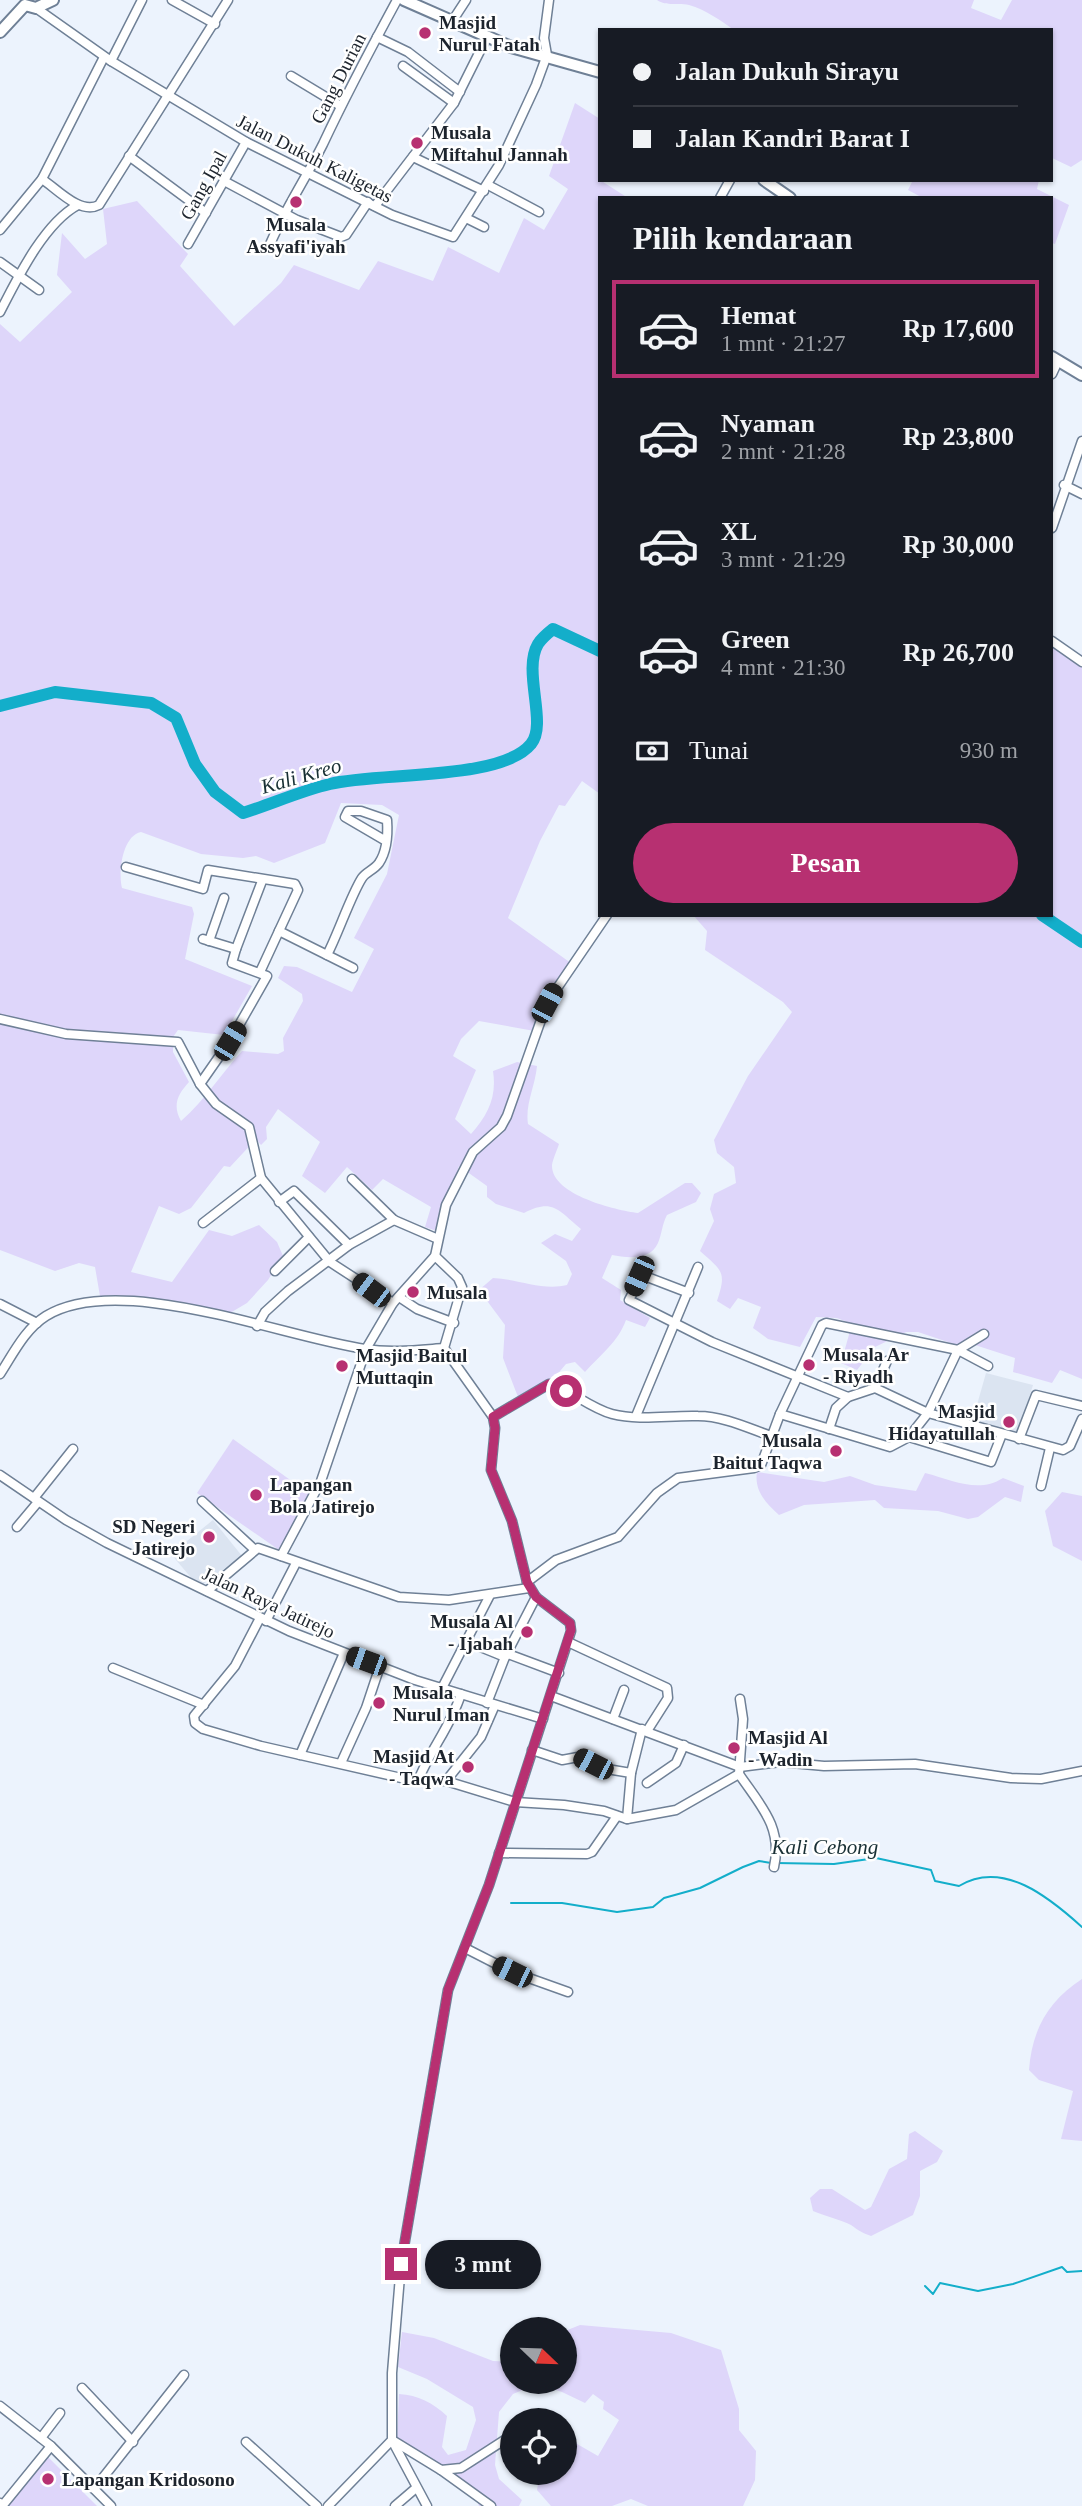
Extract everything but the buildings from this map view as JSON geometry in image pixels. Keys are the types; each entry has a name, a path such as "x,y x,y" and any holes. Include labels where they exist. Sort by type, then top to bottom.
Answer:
{"main road":[{"path":"0,32 26,4 53,0"},
{"path":"404,0 487,37 598,71"},
{"path":"767,182 787,196"},
{"path":"1055,359 1082,375"}],"street":[{"path":"0,230 42,179 142,0"},
{"path":"172,0 215,23"},
{"path":"42,179 78,205 90,209 99,205 228,0"},
{"name":"Gang Durian","path":"268,250 282,212 308,171 339,105 397,0"},
{"path":"451,23 466,0"},
{"path":"484,227 468,219 518,128 547,55 544,38 549,0"},
{"name":"Jalan Dukuh Kaligetas","path":"26,4 107,59 246,142 371,204 445,237 453,237 468,219"},
{"path":"377,37 408,52 460,92"},
{"path":"224,181 282,212 341,237 346,235 413,157 454,103 487,37"},
{"path":"403,66 454,103"},
{"path":"291,76 339,105"},
{"name":"Gang Ipal","path":"188,244 246,142"},
{"path":"129,156 206,213"},
{"path":"413,157 539,212"},
{"path":"0,312 19,274 49,231 78,205"},
{"path":"0,262 39,290"},
{"path":"1053,521 1056,501 1082,440"},
{"path":"1064,485 1082,494"},
{"path":"1053,642 1082,662"},
{"path":"327,955 363,876 379,863 386,841 387,820 361,811 348,811 345,817 351,822 386,841"},
{"path":"126,867 203,889 208,870 262,881 295,884 298,890 260,972"},
{"path":"200,1084 230,1041 267,979 267,976 260,972 232,963 262,881"},
{"path":"224,898 206,940 236,949"},
{"path":"281,1556 321,1481 366,1349 396,1300 435,1256 446,1205 474,1152 501,1127 507,1116 547,1003 606,917"},
{"path":"279,931 353,968"},
{"path":"0,1018 66,1034 177,1042 200,1084 223,1111 249,1127 261,1178 330,1262 396,1300 454,1323"},
{"path":"203,1223 261,1178"},
{"path":"352,1179 394,1220 438,1239"},
{"path":"279,1202 294,1191 349,1245"},
{"path":"257,1326 265,1312 288,1292 349,1245 394,1220"},
{"path":"275,1271 309,1237"},
{"path":"435,1256 458,1278 462,1286 454,1323 444,1348"},
{"path":"636,1416 698,1267"},
{"path":"689,1293 639,1276 630,1301 712,1342 848,1397"},
{"path":"0,1374 37,1323 62,1309 99,1301 172,1306 366,1349 408,1352 444,1348"},
{"path":"0,1304 37,1323"},
{"path":"202,1501 254,1549 398,1597 449,1600 490,1595 528,1585 556,1560 618,1537 657,1493 678,1478 761,1465 796,1377 818,1329 826,1323 958,1350 988,1366"},
{"path":"780,1413 890,1447 909,1437 928,1413 958,1350 984,1334"},
{"path":"427,2506 415,2488 392,2440 392,2373 401,2264 448,1990 488,1887 559,1673 568,1642 570,1623 536,1597 528,1585 512,1521 491,1470 495,1428 493,1417 444,1348"},
{"path":"875,1388 887,1361"},
{"path":"493,1417 549,1384 566,1391 581,1402 612,1414 701,1416 730,1421 771,1436"},
{"path":"829,1429 836,1408 848,1397 875,1388 928,1413 1050,1448 1066,1449 1082,1419"},
{"path":"1019,1439 1037,1394 1082,1406"},
{"path":"909,1437 992,1462 1002,1434"},
{"path":"1041,1486 1050,1448"},
{"path":"17,1527 73,1449"},
{"name":"Jalan Raya Jatirejo","path":"0,1475 107,1543 263,1619 380,1666 543,1719"},
{"path":"207,1591 254,1549"},
{"path":"296,1563 235,1666 194,1716 195,1723 203,1728 300,1755 418,1781 446,1781 514,1802 604,1811 627,1819 676,1810 740,1771 781,1762 824,1766 915,1764 1011,1778 1041,1779 1082,1771"},
{"path":"442,1688 490,1595"},
{"path":"446,1781 481,1737 507,1655 536,1597"},
{"path":"468,1642 559,1673"},
{"path":"568,1642 667,1688 668,1698 644,1730 631,1773 627,1819"},
{"path":"300,1755 344,1653"},
{"path":"341,1763 372,1694 380,1666"},
{"path":"113,1668 204,1705"},
{"path":"612,1719 624,1690"},
{"path":"418,1781 433,1748 454,1716 461,1694"},
{"path":"551,1696 684,1745 740,1771 771,1817 775,1830 775,1863"},
{"path":"740,1699 743,1719 740,1771"},
{"path":"647,1783 676,1763 684,1745"},
{"path":"532,1750 562,1760 578,1757 607,1769 631,1773"},
{"path":"499,1853 592,1853 617,1816"},
{"path":"465,1948 512,1972 568,1992"},
{"path":"94,2489 184,2375"},
{"path":"82,2388 133,2442"},
{"path":"0,2406 51,2446 111,2506"},
{"path":"41,2438 60,2413"},
{"path":"392,2440 441,2470 491,2506"},
{"path":"328,2506 392,2440"},
{"path":"246,2442 317,2506"},
{"path":"441,2470 461,2468 500,2443"},
{"path":"2,2505 51,2446"},
{"path":"395,2506 415,2488"}],"shaded area":[{"path":"657,0 974,0 971,8 1001,20 1012,0 1082,0 1082,160 1071,167 1053,158 1053,28 731,28 695,7"},
{"path":"575,103 598,118 598,182 603,182 625,196 598,196 598,793 582,781 565,806 559,805 540,841 508,918 575,966 549,1010 540,1032 479,1021 461,1039 453,1056 476,1070 455,1119 471,1134 490,1105 494,1089 493,1071 517,1062 537,1066 528,1109 528,1124 559,1144 552,1165 555,1176 562,1185 586,1199 638,1213 685,1183 692,1183 701,1193 696,1202 667,1215 659,1240 650,1253 638,1257 612,1255 602,1278 621,1290 620,1300 650,1318 645,1327 626,1320 614,1341 585,1372 575,1362 566,1364 555,1377 556,1384 541,1384 518,1397 503,1358 505,1325 479,1290 493,1278 548,1287 567,1285 572,1274 566,1261 541,1243 555,1234 572,1241 581,1229 561,1212 549,1206 524,1213 496,1204 487,1197 487,1186 459,1166 437,1231 425,1227 431,1207 383,1179 372,1190 347,1167 325,1193 302,1176 320,1142 278,1109 266,1127 267,1139 261,1145 256,1139 230,1167 224,1166 191,1208 179,1214 159,1206 131,1272 172,1282 209,1230 232,1236 259,1225 277,1242 283,1256 268,1280 247,1303 225,1316 168,1303 101,1302 95,1267 79,1263 55,1271 0,1250 0,324 20,342 72,292 57,275 62,233 85,259 107,244 103,209 137,201 188,254 180,266 234,326 281,283 294,265 359,290 378,261 433,281 448,247 499,273 524,218 544,230 568,189 549,176","holes":["341,803 382,805 399,815 387,874 354,938 374,949 352,992 297,967 284,966 278,978 302,994 303,1001 283,1038 284,1051 278,1054 242,1051 181,1121 177,1110 178,1100 189,1082 173,1052 173,1037 178,1030 224,1035 252,986 185,959 194,914 192,907 122,888 121,865 129,840 141,832 201,854 243,858 256,856 274,863 325,843"]},
{"path":"912,182 1039,182 1037,189 1051,196 919,196 908,190"},
{"path":"1053,197 1069,205 1055,244 1053,243"},
{"path":"1053,646 1077,661 1082,654 1082,1379 1060,1370 1052,1383 1013,1372 1015,1358 975,1345 954,1344 918,1332 906,1332 875,1347 857,1370 841,1363 852,1324 837,1318 816,1317 800,1347 768,1339 753,1328 761,1307 738,1298 730,1309 717,1301 722,1277 718,1268 700,1251 714,1221 710,1209 714,1194 736,1183 734,1167 717,1153 714,1140 748,1076 792,1012 783,1002 705,950 707,931 695,917 1053,917"},
{"path":"986,1373 1033,1385 1017,1437 971,1426"},
{"name":"Lapangan Bola Jatirejo","path":"233,1439 314,1497 279,1550 197,1493"},
{"path":"757,1472 824,1482 850,1476 875,1485 916,1491 925,1473 965,1484 984,1485 1003,1478 1024,1486 1021,1502 1005,1497 978,1517 968,1519 938,1511 884,1508 875,1500 804,1505 779,1515 759,1491"},
{"path":"1062,1492 1082,1496 1082,1561 1053,1546 1045,1511"},
{"name":"SD Negeri Jatirejo","path":"213,1520 242,1556 199,1587 171,1554"},
{"path":"1082,1979 1082,2141 1061,2139 1073,2091 1039,2080 1029,2070 1034,2042 1044,2018 1060,1997"},
{"path":"915,2131 943,2151 937,2162 920,2171 920,2196 913,2215 871,2236 847,2223 813,2211 810,2198 820,2189 832,2189 865,2210 871,2207 889,2169 907,2159 909,2134"},
{"path":"578,2326 671,2333 721,2350 739,2409 739,2430 756,2451 755,2480 743,2506 648,2506 631,2499 612,2506 551,2506 537,2490 538,2485 577,2485 577,2444 598,2456 619,2420 603,2409 604,2402 593,2394 585,2403 566,2394 578,2394"},
{"path":"402,2332 434,2338 500,2361 500,2394 513,2394 500,2408 495,2465 500,2485 506,2485 522,2500 519,2506 479,2506 477,2501 397,2439 399,2394 425,2401 447,2416 442,2447 448,2455 466,2450 476,2420 473,2407 427,2379 398,2367"},
{"name":"Lapangan Kridosono","path":"48,2457 97,2506 9,2506 4,2501"}],"waterway":[{"name":"Kali Kreo","path":"0,706 55,692 151,703 176,718 195,764 215,792 243,813 330,784 467,770 516,756 531,744 536,735 533,668 539,642 553,629 598,650"},
{"name":"Kali Kreo","path":"1045,917 1082,942"},
{"name":"Kali Cebong","path":"776,1863 834,1864 876,1858 931,1870 935,1881 959,1886 976,1879 1009,1879 1041,1894 1082,1927"},
{"name":"Kali Cebong","path":"511,1903 562,1903 617,1912 653,1907 664,1898 700,1888 759,1861 771,1863"},
{"path":"925,2286 933,2294 940,2283 978,2291 1013,2284 1062,2267 1067,2272 1082,2271"}],"place":[{"name":"Masjid Nurul Fatah","path":"425,33"},
{"name":"Musala Miftahul Jannah","path":"417,143"},
{"name":"Musala Assyafi'iyah","path":"296,202"},
{"name":"Musala","path":"413,1292"},
{"name":"Musala Ar - Riyadh","path":"809,1365"},
{"name":"Masjid Baitul Muttaqin","path":"342,1366"},
{"name":"Masjid Hidayatullah","path":"1009,1422"},
{"name":"Musala Baitut Taqwa","path":"836,1451"},
{"name":"Lapangan Bola Jatirejo","path":"256,1495"},
{"name":"SD Negeri Jatirejo","path":"209,1537"},
{"name":"Musala Al - Ijabah","path":"527,1632"},
{"name":"Musala Nurul Iman","path":"379,1703"},
{"name":"Masjid Al - Wadin","path":"734,1748"},
{"name":"Masjid At - Taqwa","path":"468,1767"},
{"name":"Lapangan Kridosono","path":"48,2479"}],"route":[{"path":"401,2264 448,1990 489,1885 571,1630 570,1623 536,1597 529,1588 512,1521 491,1470 495,1428 493,1417 516,1406 549,1384 566,1391"}]}
